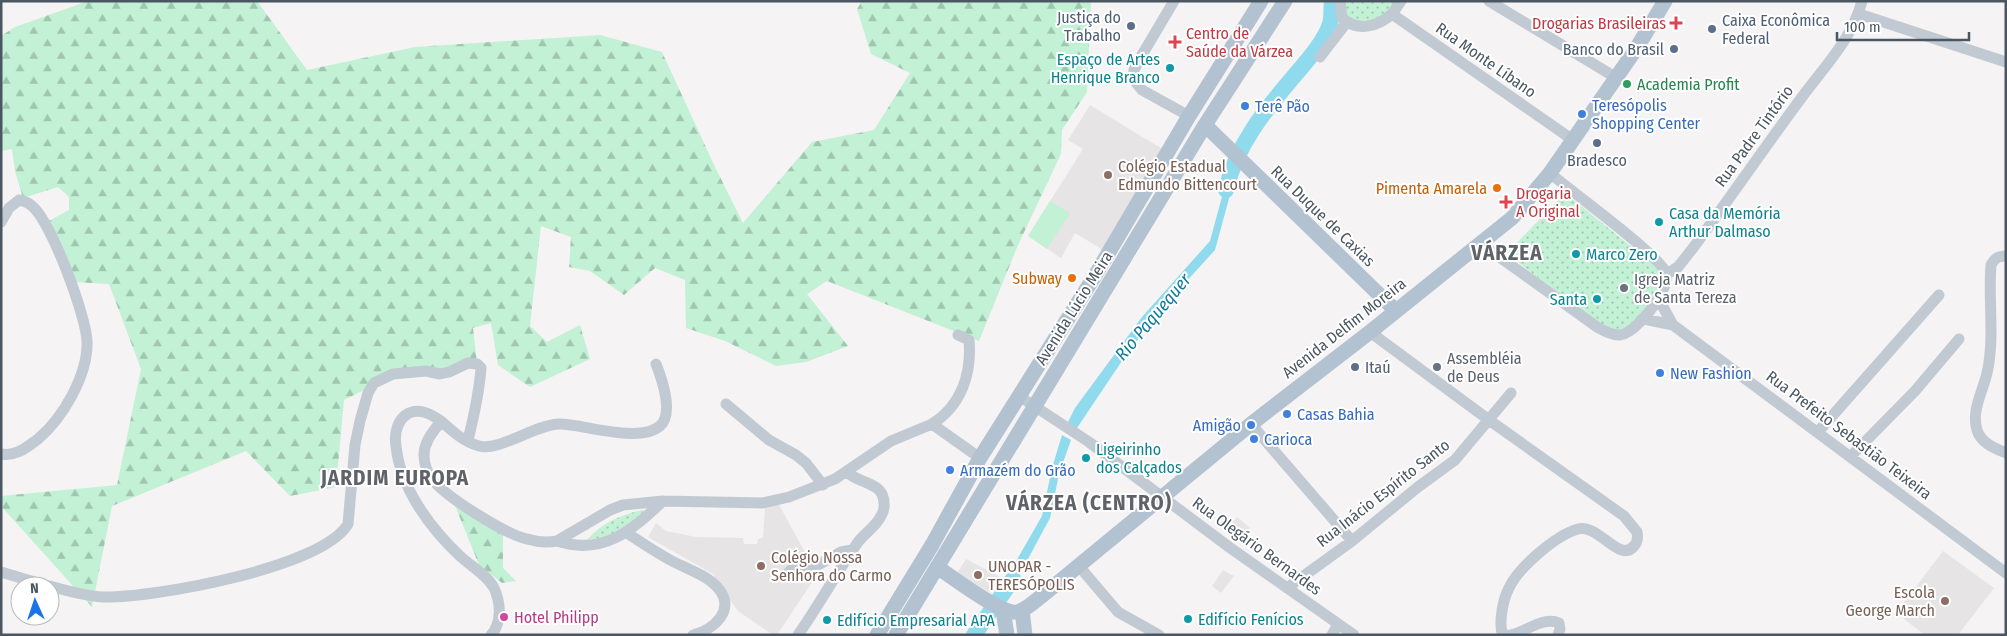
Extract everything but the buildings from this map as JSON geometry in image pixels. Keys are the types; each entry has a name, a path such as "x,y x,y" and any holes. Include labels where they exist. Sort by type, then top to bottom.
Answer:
{"main road":[{"name":"Avenida Lúcio Meira","path":"896,635 1205,125 1285,1"},
{"name":"Avenida Delfim Moreira","path":"1022,610 1043,595 1251,424 1370,332 1395,310 1512,218 1550,173 1636,49 1661,2"},
{"name":"Avenida Lúcio Meira","path":"877,635 932,545 980,458 1096,274 1255,3"},
{"path":"1255,3 1275,18"},
{"name":"Rua Duque de Caxias","path":"1205,125 1395,310"},
{"path":"937,567 996,606 1012,612 1022,610 1024,632 1007,632 996,606"}],"street":[{"path":"1174,1 1138,60 1133,79 1142,90 1189,116"},
{"path":"1340,1 1341,14 1347,22 1367,27 1376,25 1392,14 1401,1"},
{"path":"1489,1 1615,77"},
{"name":"Rua Padre Tintório","path":"1480,243 1606,332 1620,336 1626,335 1644,318 1665,288 1667,274 1678,267 1693,248 1801,98 1844,42 1859,14 1862,1"},
{"name":"Rua Monte Líbano","path":"1392,14 1572,140"},
{"path":"1859,14 2006,62"},
{"path":"1320,57 1347,22"},
{"path":"1550,173 1658,261 1667,274"},
{"path":"1,222 9,208 19,200 26,201 33,206 43,218 74,288 86,327 88,342 86,357 79,377 70,398 55,423 23,450 11,455 1,454"},
{"path":"2006,256 1999,256 1991,264 1990,350 1987,372 1975,417 1979,435 1984,442 2006,453"},
{"path":"1818,432 1939,294"},
{"path":"1658,298 1673,325"},
{"path":"1644,318 1673,325"},
{"name":"Rua Prefeito Sebastião Teixeira","path":"1673,325 2006,573"},
{"path":"1370,332 1630,522 1637,532 1636,544 1626,551 1618,549 1596,533 1584,528 1562,537 1542,551 1508,588 1500,622 1502,633 1506,635"},
{"path":"557,541 618,507 663,501 763,503 789,497 823,485 847,472 891,441 940,419 957,399 967,380 969,340 958,335"},
{"path":"1851,456 1915,391 1959,339"},
{"path":"60,589 103,597 216,582 290,560 334,539 343,531 350,515 350,493 355,445 368,393 374,383 393,374 449,372 468,363 477,364 481,368 480,377 476,409 468,440"},
{"path":"490,635 496,629 499,619 494,588 446,542 421,510 402,474 396,454 395,438 397,429 404,416 418,411 432,415 459,436 480,446 491,446 554,424 569,424 618,433 646,431 655,429 664,421 666,413 664,391 656,364"},
{"name":"Rua Inácio Espírito Santo","path":"1287,588 1352,541 1418,486 1455,460 1511,393"},
{"name":"Rua Olegário Bernardes","path":"1019,396 1089,442 1354,635"},
{"path":"726,404 769,440 796,454 806,463 823,485"},
{"path":"441,421 428,440 424,455 426,468 431,478 440,487 506,531 525,539 539,542 557,541 586,547 606,542 627,533 663,501"},
{"path":"932,424 980,458"},
{"path":"1251,424 1352,541"},
{"path":"798,635 852,550 881,517 884,504 881,492 854,478 847,472"},
{"path":"627,533 672,561 708,580 722,592 724,607 720,619 708,629 693,635"},
{"path":"784,577 795,566 818,565 841,552 852,550"},
{"path":"1078,565 1118,612 1159,635"},
{"path":"1,572 15,576"},
{"path":"996,606 1016,617 1024,632"},
{"path":"1511,635 1541,623 1553,621 1559,624 1558,635"},
{"path":"1332,635 1338,624"}],"shaded area":[{"name":"Colégio Estadual Edmundo Bittencourt","path":"1090,105 1164,150 1103,250 1075,233 1061,258 1028,236 1083,149 1068,140"},
{"name":"Colégio Nossa Senhora do Carmo","path":"778,503 807,556 828,558 777,635 773,635 738,611 713,574 648,537 656,523 666,531 696,537 743,538 744,544 757,544 758,539 763,538 765,507"},
{"path":"1237,517 1250,528 1240,539 1220,523 1224,518 1231,524"},
{"name":"Escola George March","path":"1943,551 1994,588 1958,635 1925,635 1896,613"},
{"name":"UNOPAR - TERESÓPOLIS","path":"966,559 1000,577 991,593 957,573"},
{"path":"1223,570 1234,576 1221,593 1212,586"}],"green space":[{"path":"88,1 257,1 307,70 415,47 600,35 662,52 743,223 812,142 874,130 910,73 871,54 857,9 862,1 1091,1 1087,92 1062,130 1061,154 1018,245 979,341 827,281 807,294 848,346 806,362 776,366 725,341 686,328 685,280 655,268 624,295 590,271 569,267 571,237 541,226 530,326 547,342 580,325 590,359 530,387 498,365 491,323 473,328 477,363 419,376 398,373 344,400 336,487 290,496 246,451 112,506 92,607 1,506 1,496 117,485 141,369 109,284 73,282 47,222 69,210 69,197 58,187 23,198 15,171 12,149 1,151 1,36 15,27"},
{"path":"1342,1 1397,1 1390,13 1370,25 1348,20"},
{"path":"1565,193 1664,273 1665,285 1629,331 1601,329 1507,253"},
{"path":"1050,201 1070,213 1047,249 1028,236"},
{"path":"454,503 503,534 503,568 516,581 502,583 479,565"},
{"path":"642,510 645,511 615,535 587,540 612,520"}],"water":[{"path":"1230,167 1236,173 1215,250 1164,306 1126,355 1077,428 1067,424 1075,408 1142,317 1210,241"},
{"path":"1062,435 1071,440 1059,474 1050,518 1006,600 996,596 1042,516 1052,468"}],"waterway":[{"name":"Rio Paquequer","path":"1226,190 1237,158 1253,128 1324,38 1331,22 1332,1"},
{"name":"Rio Paquequer","path":"974,635 1013,579"}],"place":[{"name":"Drogarias Brasileiras","path":"1676,23"},
{"name":"Justiça do Trabalho","path":"1131,26"},
{"name":"Caixa Econômica Federal","path":"1712,29"},
{"name":"Centro de Saúde da Várzea","path":"1175,42"},
{"name":"Banco do Brasil","path":"1674,49"},
{"name":"Espaço de Artes Henrique Branco","path":"1170,68"},
{"name":"Academia Profit","path":"1627,84"},
{"name":"Terê Pão","path":"1245,106"},
{"name":"Teresópolis Shopping Center","path":"1582,114"},
{"name":"Bradesco","path":"1597,143"},
{"name":"Colégio Estadual Edmundo Bittencourt","path":"1108,175"},
{"name":"Pimenta Amarela","path":"1497,188"},
{"name":"Drogaria A Original","path":"1506,202"},
{"name":"Casa da Memória Arthur Dalmaso","path":"1659,222"},
{"name":"Marco Zero","path":"1576,254"},
{"name":"Subway","path":"1072,278"},
{"name":"Igreja Matriz de Santa Tereza","path":"1624,288"},
{"name":"Santa","path":"1597,299"},
{"name":"Itaú","path":"1355,367"},
{"name":"Assembléia de Deus","path":"1437,367"},
{"name":"New Fashion","path":"1660,373"},
{"name":"Casas Bahia","path":"1287,414"},
{"name":"Amigão","path":"1251,425"},
{"name":"Carioca","path":"1254,439"},
{"name":"Ligeirinho dos Calçados","path":"1086,458"},
{"name":"Armazém do Grão","path":"950,470"},
{"name":"Colégio Nossa Senhora do Carmo","path":"761,566"},
{"name":"UNOPAR - TERESÓPOLIS","path":"978,575"},
{"name":"Escola George March","path":"1945,601"},
{"name":"Hotel Philipp","path":"504,617"},
{"name":"Edifício Fenícios","path":"1188,619"},
{"name":"Edifício Empresarial APA","path":"827,620"}],"district":[{"name":"VÁRZEA","path":"1507,253"},
{"name":"JARDIM EUROPA","path":"395,478"},
{"name":"VÁRZEA (CENTRO)","path":"1089,503"}]}
